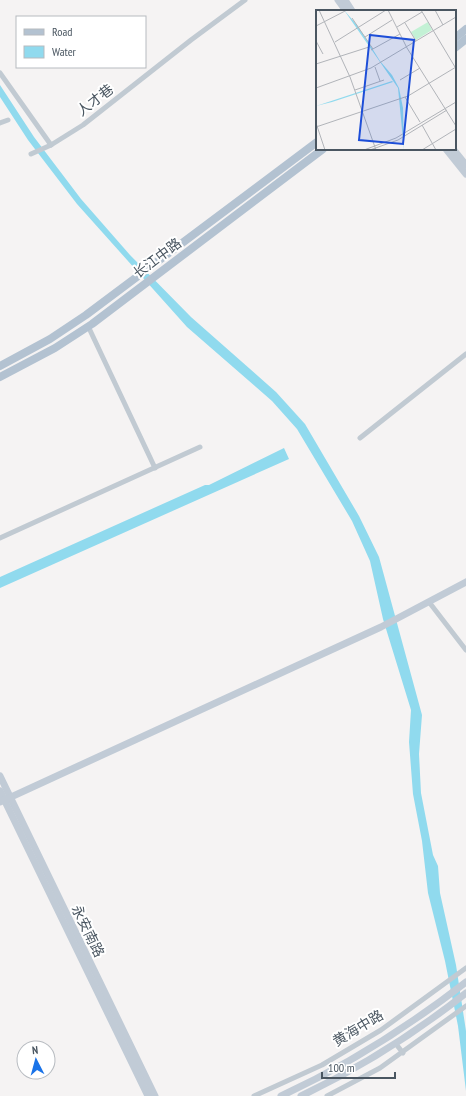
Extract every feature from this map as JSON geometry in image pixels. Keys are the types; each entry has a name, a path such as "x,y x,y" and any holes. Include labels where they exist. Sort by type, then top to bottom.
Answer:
{"main road":[{"path":"456,37 466,29"},
{"path":"456,47 466,39"},
{"name":"长江中路","path":"0,366 50,340 138,278 316,143"},
{"name":"长江中路","path":"0,377 55,348 88,326 322,150"}],"street":[{"name":"人才巷","path":"32,153 83,125 191,40 245,0"},
{"path":"338,0 345,10"},
{"path":"345,0 351,10"},
{"path":"0,73 49,145"},
{"path":"0,123 8,120"},
{"path":"447,150 466,174"},
{"path":"454,150 466,165"},
{"path":"88,326 155,468"},
{"path":"360,438 466,354"},
{"path":"0,538 200,447"},
{"path":"5,800 397,619 466,582"},
{"path":"429,602 466,650"},
{"name":"永安南路","path":"0,776 5,800 148,1096"},
{"name":"永安南路","path":"0,791 154,1096"},
{"name":"黄海中路","path":"254,1096 329,1061 381,1030 465,969"},
{"name":"黄海中路","path":"281,1096 326,1075 355,1059 417,1019 466,982"},
{"path":"301,1096 359,1067 396,1044 466,993"},
{"path":"327,1096 380,1068 403,1053 466,1006"},
{"path":"411,1009 417,1019"},
{"path":"426,1023 432,1032"},
{"path":"396,1044 403,1053"},
{"path":"330,1082 336,1092"},
{"path":"270,1089 272,1096"}],"water":[{"path":"0,85 34,137 81,199 130,255 191,317 276,392 305,424 359,516 379,557 422,715 419,754 421,793 433,855 438,866 440,893 456,965 466,1031 466,1091 458,1026 445,961 428,893 422,841 413,794 409,742 411,710 383,619 370,561 352,521 297,429 272,401 187,327 77,204 28,140 0,97"},
{"path":"284,448 289,459 0,588 0,577 205,485 209,485"}]}
